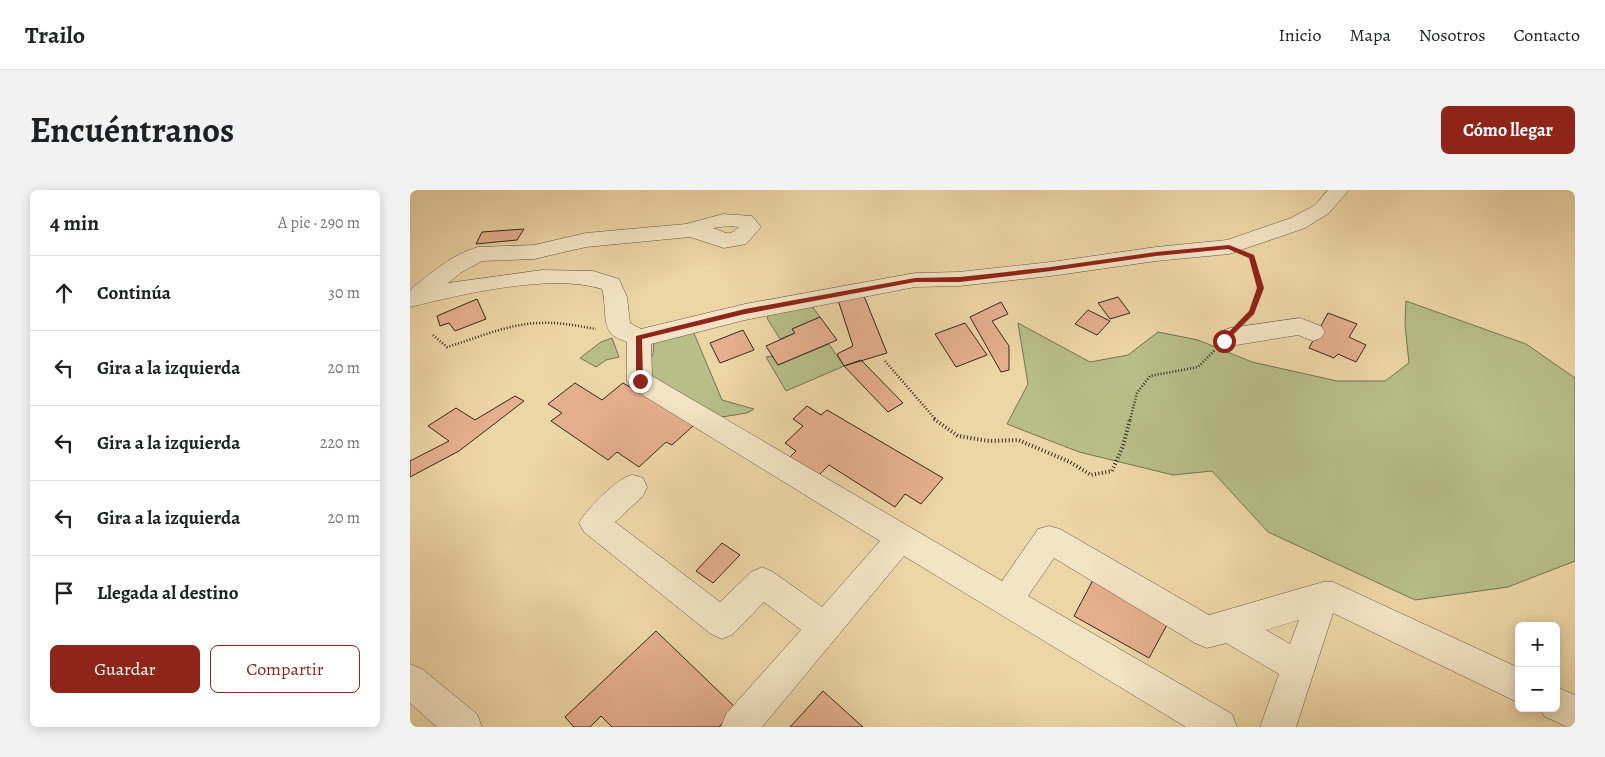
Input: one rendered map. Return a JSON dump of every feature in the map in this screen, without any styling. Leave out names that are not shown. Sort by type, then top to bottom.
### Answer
[{"type":"street","points":[[629,333],[915,280],[960,279],[1051,269],[1156,254],[1229,247],[1298,223],[1322,209],[1339,190]]},
{"type":"street","points":[[412,299],[454,267],[478,254],[534,252],[586,240],[690,230]]},
{"type":"street","points":[[412,299],[463,287],[560,276],[601,278],[611,284],[616,297],[629,333],[640,381],[1220,727]]},
{"type":"street","points":[[1230,337],[1300,326],[1313,332]]},
{"type":"street","points":[[633,487],[594,523],[722,623],[762,582],[824,628]]},
{"type":"street","points":[[739,727],[901,538]]},
{"type":"street","points":[[1007,601],[1048,539],[1207,632],[1323,597],[1334,596],[1515,684]]},
{"type":"street","points":[[1278,727],[1323,597]]},
{"type":"street","points":[[1228,626],[1300,667]]},
{"type":"street","points":[[410,681],[464,727]]},
{"type":"street","points":[[1560,706],[1575,713]]},
{"type":"path","points":[[885,360],[932,417],[958,436],[989,441],[1018,440],[1070,462],[1091,475],[1112,471],[1124,446],[1137,393],[1150,376],[1198,367],[1230,337],[1252,312],[1261,288],[1252,257],[1229,247]]},
{"type":"path","points":[[433,335],[446,347],[510,327],[534,323],[629,333]]},
{"type":"green space","points":[[1406,301],[1526,344],[1575,378],[1575,561],[1508,587],[1415,600],[1268,532],[1212,471],[1173,475],[1079,452],[1007,424],[1028,384],[1018,323],[1090,362],[1128,355],[1158,332],[1198,340],[1252,362],[1337,381],[1385,381],[1409,363],[1405,325]]},
{"type":"green space","points":[[812,306],[820,317],[792,329],[795,333],[780,339],[767,318],[769,314]]},
{"type":"green space","points":[[693,331],[722,400],[754,409],[747,413],[722,417],[651,376],[647,367],[653,354],[654,338]]},
{"type":"green space","points":[[612,338],[619,357],[606,360],[596,367],[580,358],[601,342]]},
{"type":"green space","points":[[829,344],[844,366],[786,391],[766,357],[772,356],[778,365]]},
{"type":"building","points":[[524,229],[517,240],[476,244],[482,232]]},
{"type":"building","points":[[864,296],[887,353],[844,366],[837,354],[853,346],[838,300]]},
{"type":"building","points":[[1118,297],[1130,313],[1110,319],[1098,303]]},
{"type":"building","points":[[477,299],[486,319],[455,331],[449,323],[440,326],[437,316]]},
{"type":"building","points":[[1001,302],[1008,314],[992,321],[1009,346],[1009,370],[1001,372],[970,317]]},
{"type":"building","points":[[1088,310],[1110,321],[1097,335],[1075,324]]},
{"type":"building","points":[[1328,313],[1357,324],[1349,337],[1366,345],[1356,362],[1338,354],[1334,358],[1309,348]]},
{"type":"building","points":[[820,317],[837,340],[778,365],[766,346],[795,333],[792,329]]},
{"type":"building","points":[[965,323],[987,355],[956,367],[935,334]]},
{"type":"building","points":[[743,330],[754,350],[720,363],[710,343]]},
{"type":"building","points":[[861,360],[903,403],[888,412],[844,366]]},
{"type":"building","points":[[575,383],[602,400],[623,383],[694,425],[672,445],[666,442],[639,467],[617,452],[608,460],[551,421],[562,413],[548,404]]},
{"type":"building","points":[[515,396],[524,401],[459,451],[410,477],[410,461],[449,441],[428,426],[456,408],[475,420]]},
{"type":"building","points":[[807,406],[821,415],[827,410],[943,478],[921,504],[905,494],[895,507],[829,465],[816,478],[787,460],[796,451],[785,443],[803,426],[793,419]]},
{"type":"building","points":[[722,543],[740,555],[713,583],[696,571]]},
{"type":"building","points":[[1093,580],[1169,621],[1149,658],[1074,616]]},
{"type":"building","points":[[656,631],[736,708],[719,727],[612,727],[601,716],[590,727],[574,727],[565,717]]},
{"type":"building","points":[[823,691],[863,727],[790,727]]},
{"type":"route","points":[[640,381],[639,338],[745,312],[915,280],[960,279],[1051,269],[1156,254],[1229,247],[1252,257],[1261,288],[1252,312],[1230,337],[1224,341]]}]
